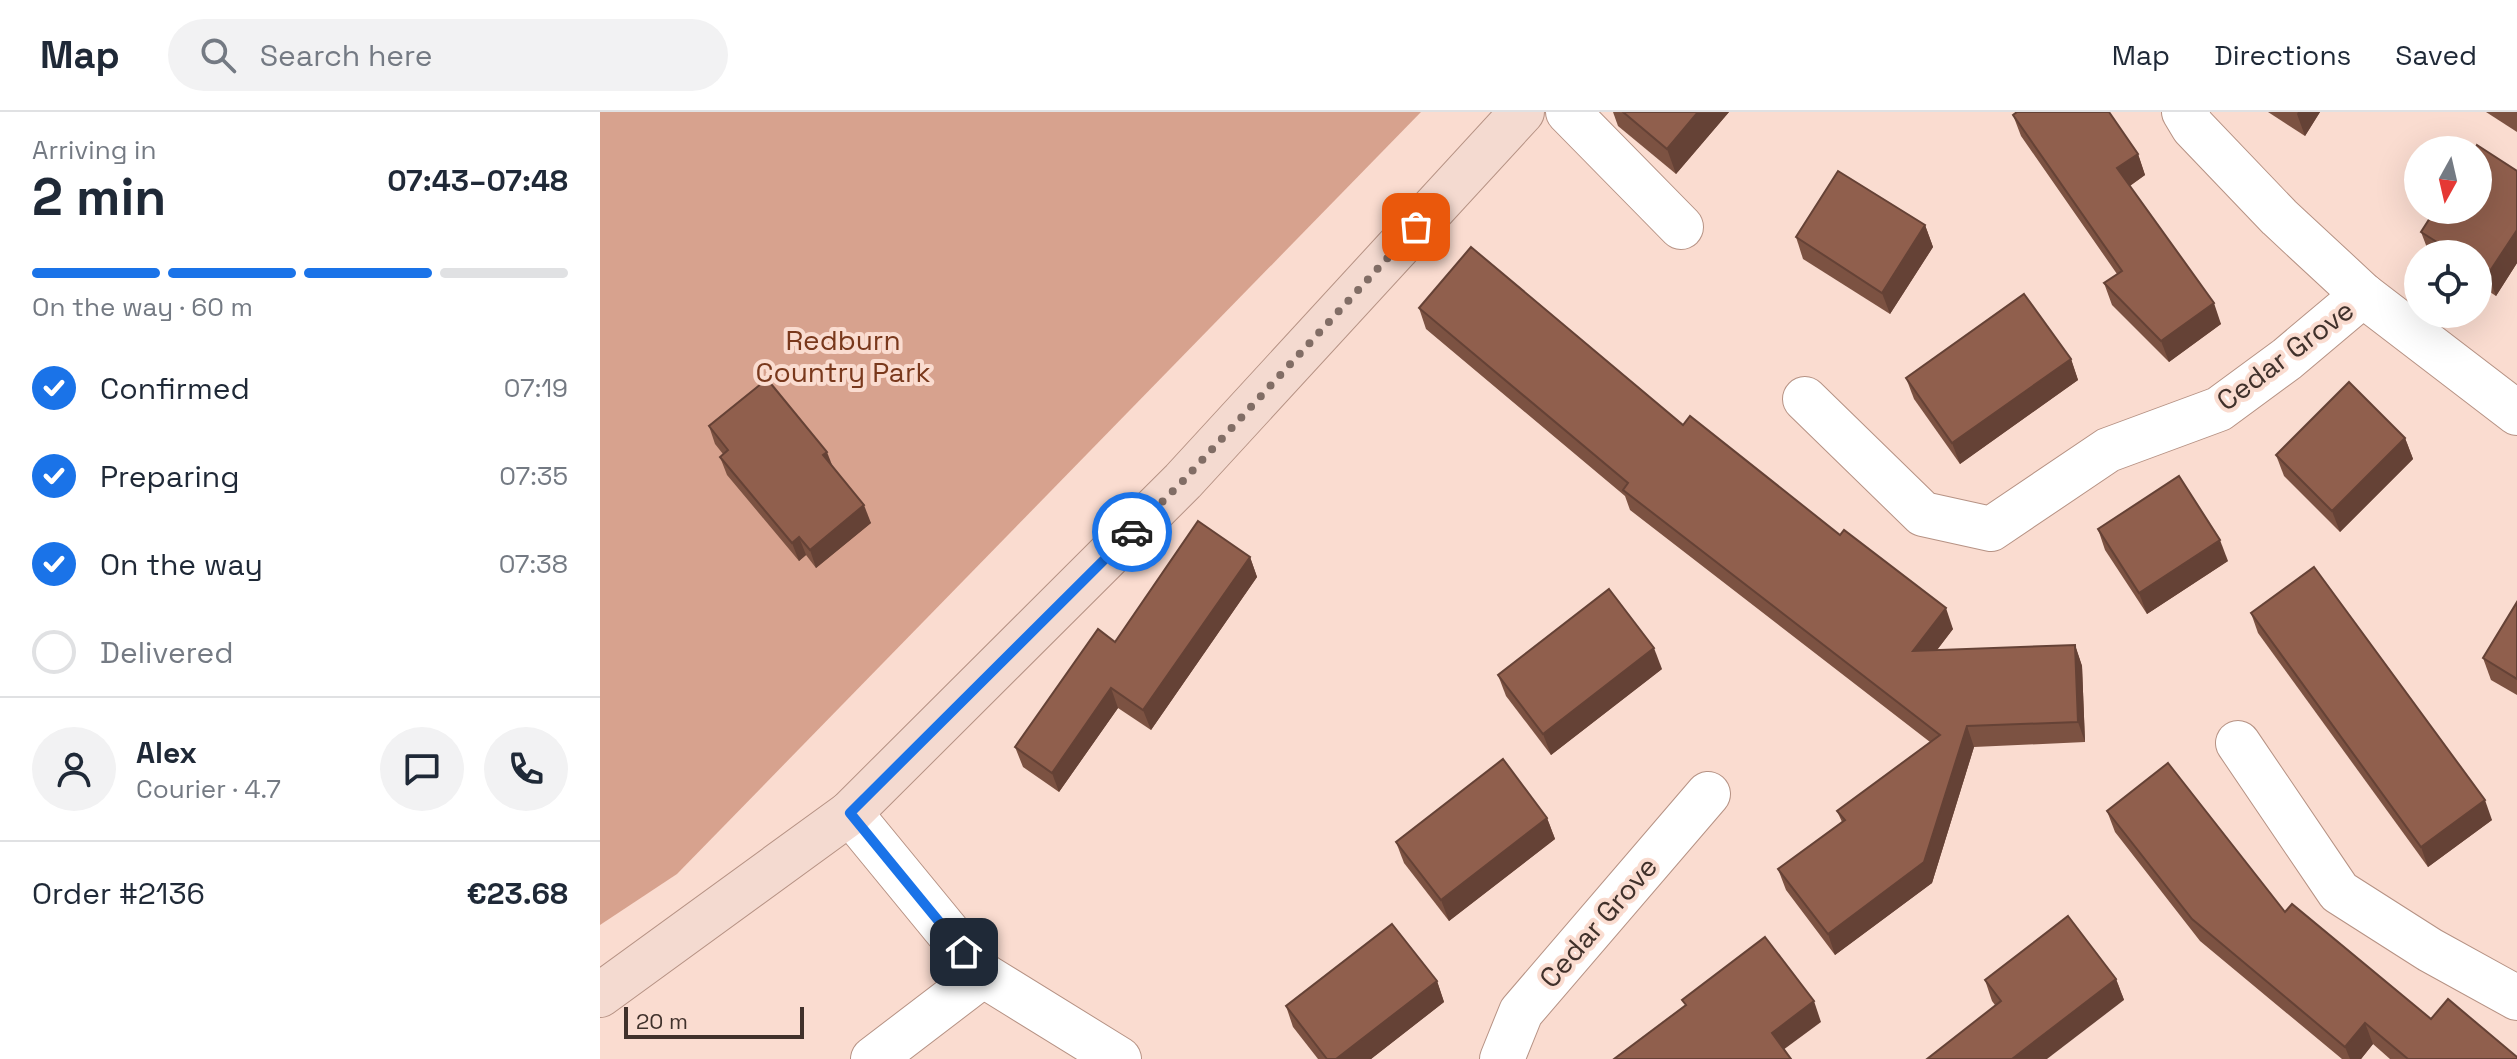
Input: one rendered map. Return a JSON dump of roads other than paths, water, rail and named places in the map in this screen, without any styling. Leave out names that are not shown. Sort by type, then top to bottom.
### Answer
[{"type":"street","points":[[600,995],[850,813],[1183,481],[1522,112]]},
{"type":"street","points":[[1568,112],[1681,227]]},
{"type":"street","name":"Cedar Grove","points":[[2184,112],[2193,127],[2279,217],[2363,295],[2517,413]]},
{"type":"street","name":"Cedar Grove","points":[[1805,399],[1923,514],[1991,529],[2108,450],[2219,409],[2287,359],[2363,295]]},
{"type":"street","points":[[2238,743],[2339,892],[2430,950],[2517,998]]},
{"type":"street","name":"Cedar Grove","points":[[1502,1059],[1521,1012],[1708,794]]},
{"type":"street","points":[[850,813],[983,975],[1119,1059]]},
{"type":"street","points":[[873,1059],[983,975]]},
{"type":"park label","name":"Redburn Country Park","points":[[843,356]]}]
